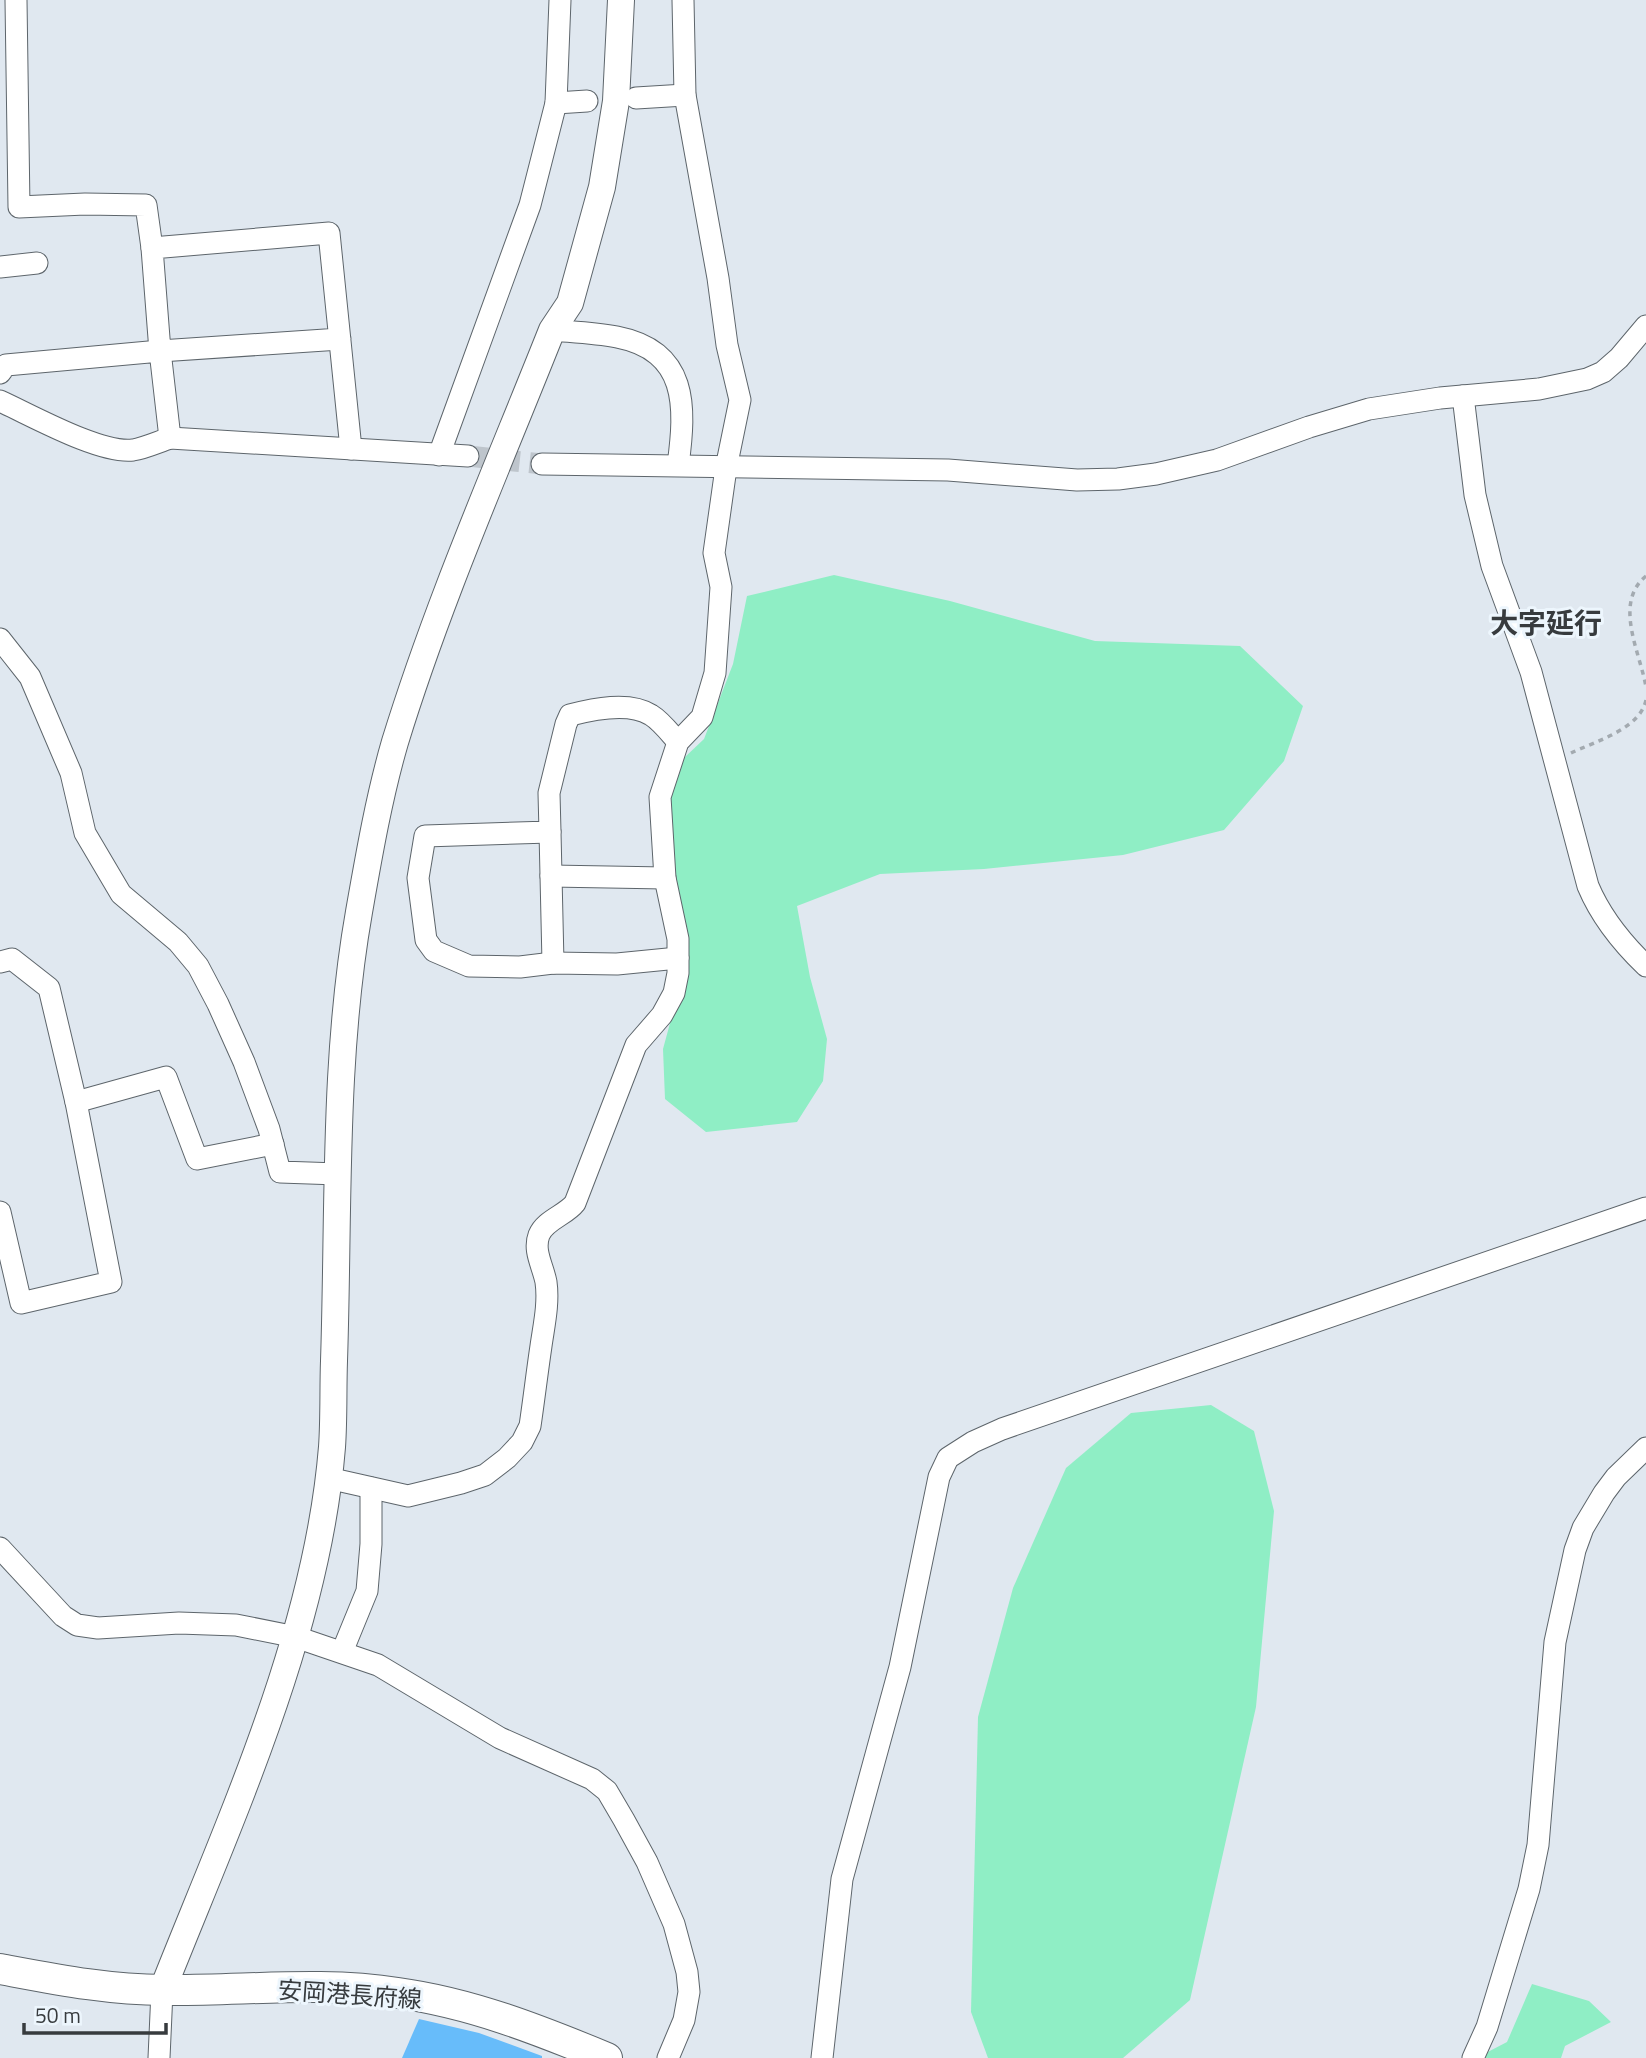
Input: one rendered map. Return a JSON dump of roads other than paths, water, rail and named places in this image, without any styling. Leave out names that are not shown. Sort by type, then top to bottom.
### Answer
[{"type":"main road","name":"安岡港長府線","points":[[0,1969],[95,1986],[162,1990],[322,1988],[396,1992],[482,2011],[607,2058]]},
{"type":"street","points":[[16,0],[10,206],[146,205],[170,438]]},
{"type":"street","points":[[439,455],[530,205],[556,103],[560,0]]},
{"type":"street","points":[[552,330],[556,288],[582,200],[603,83],[609,0]]},
{"type":"street","points":[[159,2058],[162,1990],[244,1783],[296,1637],[320,1533],[332,1447],[338,1174],[350,972],[369,856],[394,746],[440,612],[552,330],[570,303],[602,187],[616,102],[621,0]]},
{"type":"street","points":[[328,1478],[408,1496],[485,1475],[522,1442],[530,1426],[546,1311],[546,1281],[537,1245],[539,1234],[575,1203],[636,1045],[662,1015],[674,993],[678,939],[665,878],[660,797],[678,741],[702,718],[715,673],[721,587],[714,553],[726,468],[740,400],[727,345],[718,278],[685,94],[683,0]]},
{"type":"street","points":[[636,98],[685,94]]},
{"type":"street","points":[[556,103],[587,101]]},
{"type":"street","points":[[152,248],[329,233],[351,449]]},
{"type":"street","points":[[0,267],[37,264]]},
{"type":"street","points":[[542,464],[948,470],[1077,480],[1118,479],[1156,474],[1217,460],[1369,409],[1539,389],[1587,379],[1603,372],[1619,358],[1646,326]]},
{"type":"street","points":[[552,330],[618,337],[648,347],[667,363],[679,382],[683,405],[678,465]]},
{"type":"street","points":[[0,373],[6,365],[340,339]]},
{"type":"street","points":[[1463,396],[1475,495],[1492,566],[1531,672],[1588,886],[1614,932],[1646,965]]},
{"type":"street","points":[[0,401],[75,436],[106,447],[132,450],[170,438],[468,456]]},
{"type":"street","points":[[0,639],[30,677],[71,773],[85,832],[121,894],[178,942],[198,967],[244,1062],[273,1143],[280,1172],[338,1174]]},
{"type":"street","points":[[553,963],[548,793],[570,715],[601,707],[629,708],[650,714],[678,741]]},
{"type":"street","points":[[550,832],[425,836],[418,878],[426,940],[435,951],[469,966],[617,964],[678,958]]},
{"type":"street","points":[[551,876],[665,878]]},
{"type":"street","points":[[0,962],[12,959],[49,988],[76,1102],[111,1282],[21,1303],[0,1212]]},
{"type":"street","points":[[76,1102],[166,1077],[197,1159],[273,1143]]},
{"type":"street","points":[[822,2058],[842,1879],[900,1667],[939,1477],[948,1458],[973,1442],[1002,1429],[1646,1208]]},
{"type":"street","points":[[1473,2058],[1487,2027],[1529,1888],[1538,1844],[1555,1642],[1575,1550],[1583,1528],[1604,1493],[1616,1477],[1646,1448]]},
{"type":"street","points":[[342,1652],[367,1591],[371,1544],[371,1488]]},
{"type":"street","points":[[1,1550],[63,1616],[78,1625],[98,1628],[179,1623],[236,1626],[296,1637],[378,1665],[500,1738],[592,1779],[607,1791],[647,1862],[674,1924],[687,1972],[689,1992],[684,2020],[668,2058]]},
{"type":"tunnel","points":[[468,456],[542,464]]},
{"type":"district","name":"大字延行","points":[[1546,622]]}]
